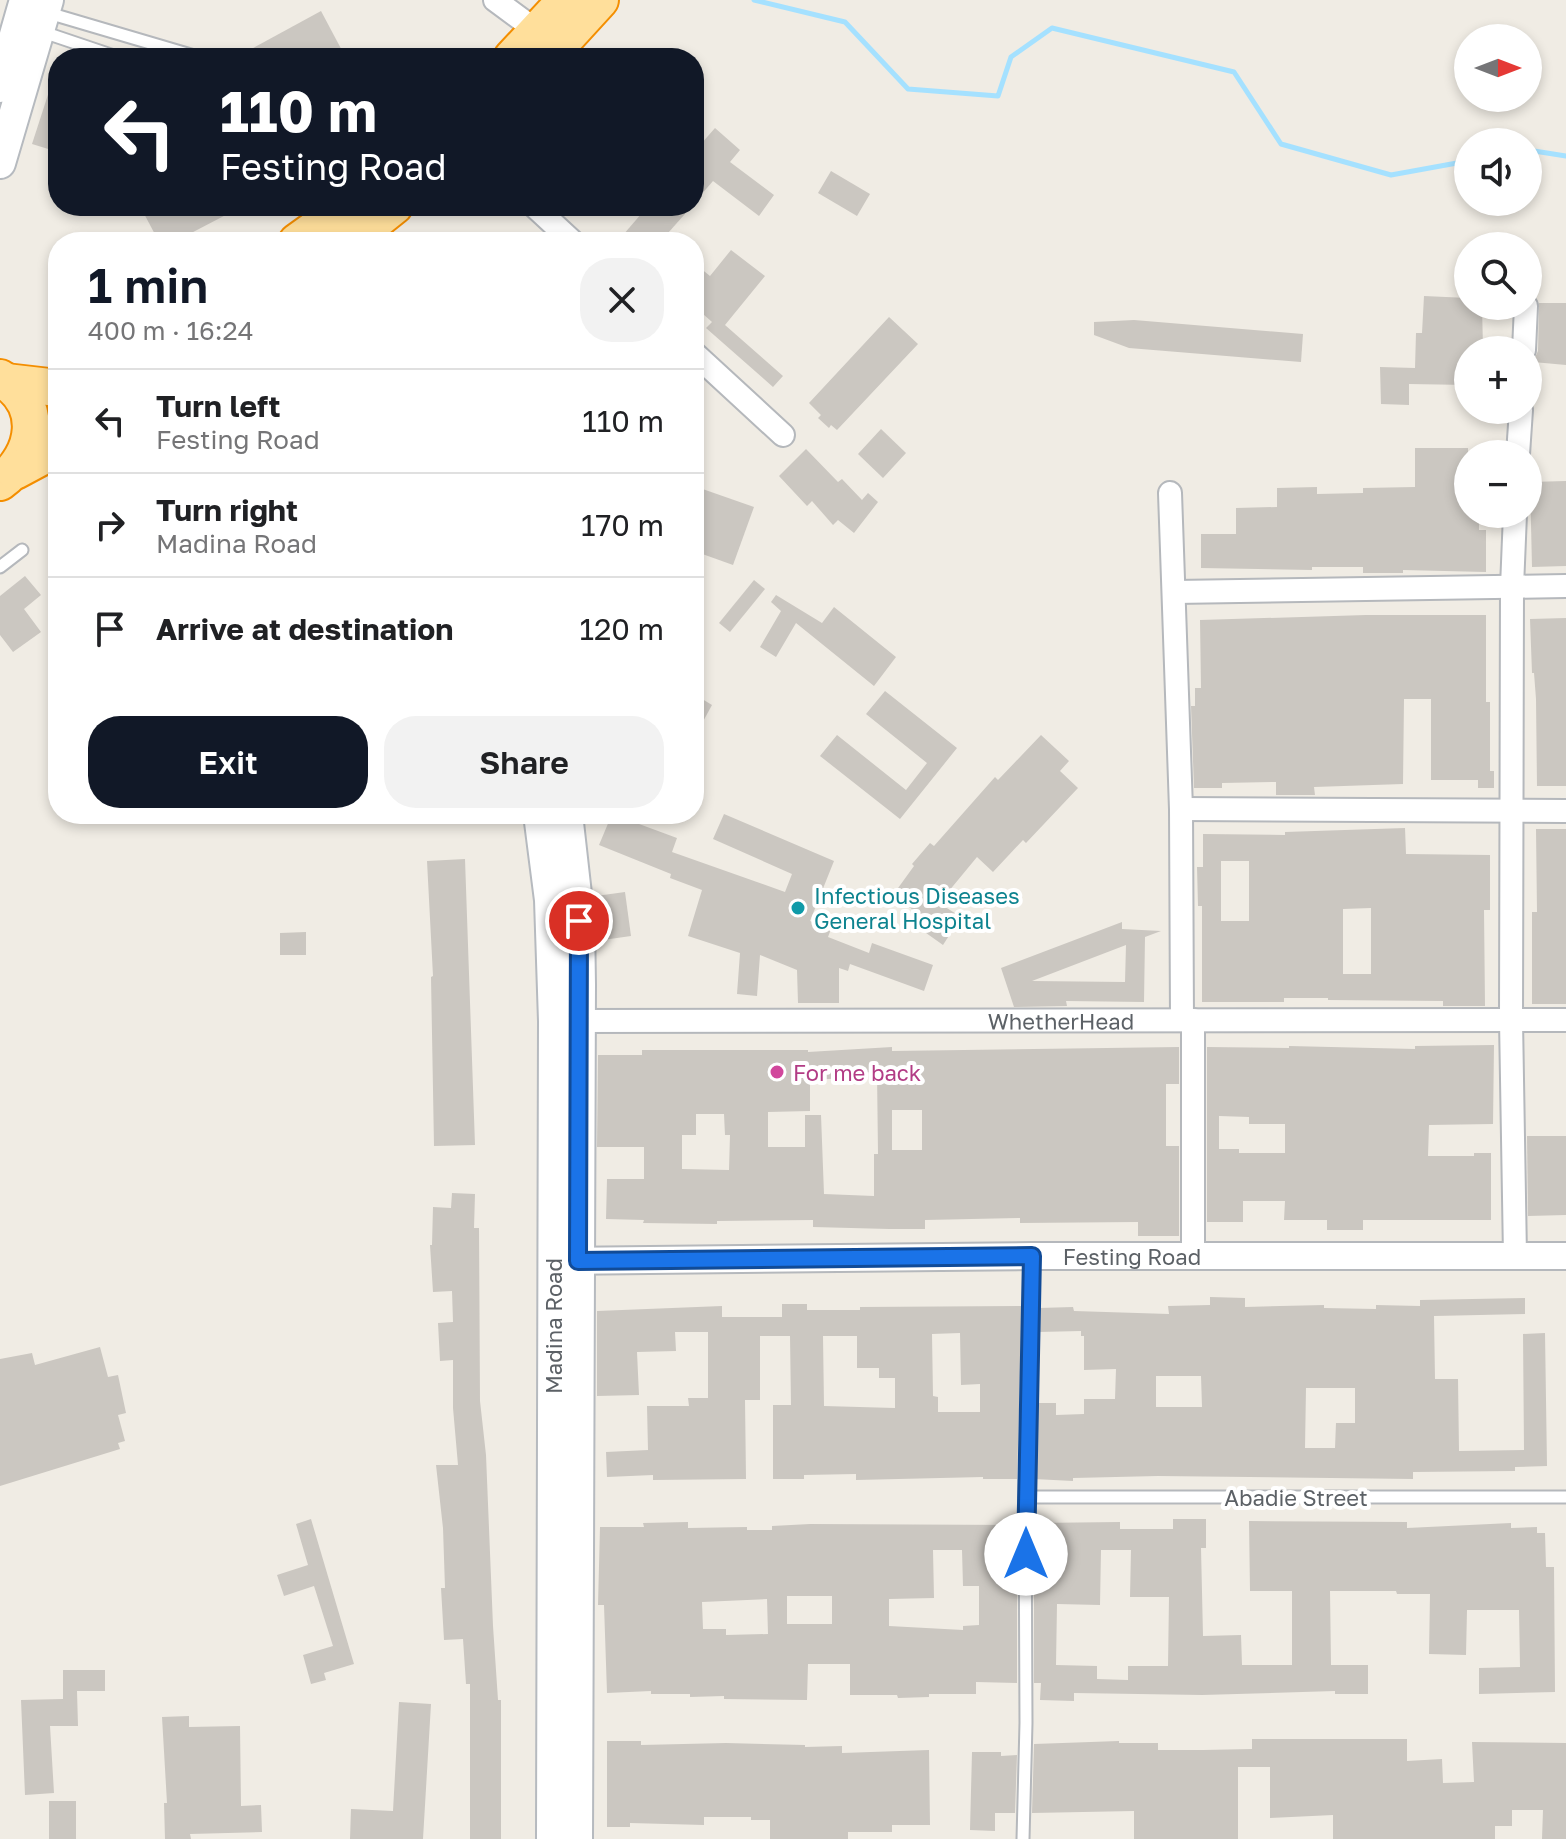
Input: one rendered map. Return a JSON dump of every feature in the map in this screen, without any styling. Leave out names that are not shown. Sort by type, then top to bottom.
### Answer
[{"type":"highway","points":[[542,44],[566,0]]},
{"type":"highway","points":[[542,44],[600,0]]},
{"type":"highway","points":[[326,232],[368,216]]},
{"type":"highway","points":[[3,380],[48,387]]},
{"type":"highway","points":[[3,380],[21,396],[29,414],[31,434],[26,454],[7,476]]},
{"type":"highway","points":[[7,476],[48,453]]},
{"type":"main road","points":[[0,87],[29,16]]},
{"type":"main road","points":[[0,163],[29,16]]},
{"type":"main road","name":"Madina Road","points":[[540,824],[567,1021]]},
{"type":"main road","name":"Madina Road","points":[[568,824],[579,921],[567,1021],[565,1261],[566,1502],[577,1839]]},
{"type":"main road","name":"Madina Road","points":[[552,1839],[566,1502]]},
{"type":"street","points":[[495,0],[542,44]]},
{"type":"street","points":[[545,216],[562,232]]},
{"type":"street","points":[[704,362],[783,435]]},
{"type":"street","points":[[1170,493],[1193,1258]]},
{"type":"street","points":[[1514,528],[1511,1020],[1515,1256]]},
{"type":"street","points":[[1175,592],[1566,586]]},
{"type":"street","points":[[1181,809],[1566,811]]},
{"type":"street","name":"WhetherHead","points":[[567,1021],[1566,1020]]},
{"type":"street","name":"Festing Road","points":[[565,1261],[1032,1256],[1566,1256]]},
{"type":"lane","points":[[29,16],[98,48]]},
{"type":"lane","points":[[29,16],[160,48]]},
{"type":"lane","points":[[0,567],[22,550]]},
{"type":"lane","points":[[1023,1839],[1025,1497],[1032,1256]]},
{"type":"lane","name":"Abadie Street","points":[[1025,1497],[1566,1497]]},
{"type":"building","points":[[321,11],[341,48],[253,48]]},
{"type":"building","points":[[48,95],[48,149],[32,144]]},
{"type":"building","points":[[715,128],[740,150],[730,162],[774,195],[759,216],[713,181],[704,191],[704,141]]},
{"type":"building","points":[[831,171],[870,194],[857,216],[818,193]]},
{"type":"building","points":[[145,216],[224,216],[193,232],[154,232]]},
{"type":"building","points":[[639,216],[683,216],[669,232],[626,232]]},
{"type":"building","points":[[731,250],[765,276],[725,325],[783,376],[773,387],[706,328],[712,322],[704,315],[704,271],[710,276]]},
{"type":"building","points":[[1424,296],[1454,297],[1454,320],[1482,320],[1483,336],[1454,336],[1454,385],[1409,384],[1409,405],[1381,404],[1380,367],[1415,368],[1416,333],[1422,333]]},
{"type":"building","points":[[1542,303],[1566,303],[1566,365],[1542,363],[1542,336],[1538,336]]},
{"type":"building","points":[[889,317],[918,344],[837,430],[831,425],[829,428],[809,403]]},
{"type":"building","points":[[1134,320],[1303,334],[1301,362],[1129,348],[1094,335],[1094,322]]},
{"type":"building","points":[[881,429],[906,453],[883,478],[858,454]]},
{"type":"building","points":[[1415,448],[1454,448],[1454,528],[1486,530],[1486,572],[1403,570],[1403,573],[1363,573],[1363,567],[1312,567],[1312,570],[1201,568],[1201,534],[1236,534],[1236,508],[1277,507],[1277,488],[1317,487],[1317,494],[1363,493],[1363,488],[1415,487]]},
{"type":"building","points":[[806,449],[838,482],[842,479],[862,500],[868,493],[878,502],[854,533],[838,520],[833,525],[812,501],[807,506],[779,476]]},
{"type":"building","points":[[1566,481],[1566,566],[1532,567],[1531,528],[1542,528],[1542,482]]},
{"type":"building","points":[[704,490],[754,507],[733,565],[704,555]]},
{"type":"building","points":[[25,576],[41,595],[24,609],[41,632],[13,652],[0,635],[0,596]]},
{"type":"building","points":[[754,580],[765,589],[730,632],[719,623]]},
{"type":"building","points":[[776,595],[822,623],[834,607],[896,657],[874,686],[796,623],[776,657],[760,647],[781,611],[771,602]]},
{"type":"building","points":[[1486,615],[1486,702],[1490,702],[1490,771],[1494,771],[1494,788],[1478,788],[1478,780],[1431,780],[1431,699],[1404,699],[1403,784],[1314,787],[1315,795],[1276,795],[1276,782],[1222,783],[1222,788],[1194,788],[1191,706],[1195,706],[1195,688],[1201,688],[1200,620]]},
{"type":"building","points":[[1566,618],[1566,786],[1537,786],[1536,699],[1530,619]]},
{"type":"building","points":[[885,691],[957,748],[900,819],[820,756],[837,735],[906,790],[927,763],[866,714]]},
{"type":"building","points":[[704,700],[712,705],[704,720]]},
{"type":"building","points":[[1041,735],[1069,761],[1060,771],[1078,788],[1026,843],[1023,840],[993,872],[977,857],[939,903],[961,917],[943,945],[919,928],[925,919],[893,895],[914,866],[912,864],[930,843],[934,846],[995,777],[998,780]]},
{"type":"building","points":[[724,814],[834,861],[810,921],[831,929],[828,937],[869,953],[872,943],[933,965],[924,991],[850,964],[848,971],[839,968],[839,1003],[798,1003],[797,970],[760,955],[757,996],[737,994],[740,953],[688,936],[702,890],[599,845],[608,824],[639,824],[677,838],[672,852],[785,892],[792,874],[713,839]]},
{"type":"building","points":[[1405,828],[1406,854],[1490,855],[1490,910],[1484,910],[1485,1006],[1443,1006],[1443,1001],[1328,998],[1284,998],[1284,1002],[1202,1002],[1202,906],[1198,906],[1197,867],[1203,867],[1203,834],[1285,835],[1285,832]],"holes":[[[1221,861],[1249,861],[1249,921],[1221,921]],[[1371,908],[1371,974],[1343,974],[1343,909]]]},
{"type":"building","points":[[1536,829],[1566,829],[1566,1004],[1532,1004],[1532,912],[1537,912]]},
{"type":"building","points":[[465,859],[475,1145],[434,1146],[433,976],[427,861]]},
{"type":"building","points":[[625,892],[631,936],[603,940],[596,896]]},
{"type":"building","points":[[1122,922],[1122,929],[1161,931],[1145,937],[1144,1002],[1066,1001],[1067,1006],[1014,1007],[1001,968]],"holes":[[[1126,945],[1125,982],[1032,981]]]},
{"type":"building","points":[[306,932],[306,955],[280,955],[280,933]]},
{"type":"building","points":[[1494,1045],[1493,1124],[1429,1125],[1428,1156],[1491,1153],[1491,1220],[1363,1220],[1363,1230],[1327,1230],[1327,1220],[1284,1220],[1285,1201],[1243,1201],[1243,1222],[1207,1222],[1207,1047],[1415,1049],[1415,1046]],"holes":[[[1219,1116],[1249,1117],[1249,1124],[1285,1124],[1285,1153],[1239,1153],[1239,1149],[1219,1149]]]},
{"type":"building","points":[[892,1047],[892,1051],[1179,1047],[1179,1084],[1166,1084],[1166,1146],[1179,1146],[1179,1236],[1138,1236],[1138,1222],[1020,1223],[1020,1218],[925,1220],[925,1229],[813,1227],[813,1220],[717,1221],[717,1224],[606,1219],[607,1179],[644,1179],[644,1147],[597,1147],[598,1055],[642,1055],[642,1050],[808,1052]],"holes":[[[877,1072],[878,1154],[874,1154],[874,1196],[824,1194],[821,1115],[805,1115],[805,1147],[768,1147],[768,1112],[810,1111],[810,1080],[847,1078],[847,1073]],[[892,1110],[922,1110],[922,1150],[892,1150]],[[696,1114],[724,1114],[725,1135],[730,1135],[729,1170],[682,1169],[682,1135],[696,1135]]]},
{"type":"building","points":[[1527,1136],[1566,1136],[1566,1215],[1528,1216]]},
{"type":"building","points":[[452,1193],[475,1194],[474,1228],[479,1228],[480,1401],[486,1455],[498,1700],[501,1700],[501,1839],[470,1839],[470,1684],[466,1684],[463,1639],[444,1640],[441,1588],[445,1588],[443,1528],[436,1465],[458,1465],[453,1360],[440,1361],[438,1323],[453,1322],[452,1291],[433,1292],[430,1245],[433,1207],[451,1208]]},
{"type":"building","points":[[1210,1297],[1245,1298],[1245,1307],[1324,1305],[1324,1308],[1376,1309],[1376,1305],[1420,1306],[1420,1300],[1525,1298],[1525,1314],[1434,1316],[1435,1379],[1458,1379],[1459,1451],[1524,1450],[1523,1334],[1545,1333],[1547,1466],[1515,1467],[1515,1471],[1413,1472],[1413,1479],[1158,1476],[1073,1478],[1073,1481],[1034,1479],[1036,1403],[1056,1403],[1056,1415],[1084,1414],[1084,1399],[1115,1399],[1116,1369],[1084,1370],[1084,1336],[1081,1336],[1081,1331],[1038,1332],[1039,1308],[1073,1307],[1074,1311],[1169,1314],[1168,1306],[1210,1305]],"holes":[[[1156,1376],[1201,1376],[1202,1407],[1156,1407]],[[1306,1388],[1355,1388],[1355,1423],[1336,1423],[1335,1448],[1305,1448]]]},
{"type":"building","points":[[782,1304],[807,1304],[807,1310],[1022,1306],[1017,1479],[856,1480],[856,1474],[773,1479],[773,1405],[791,1405],[790,1336],[760,1336],[760,1400],[745,1400],[746,1479],[653,1480],[653,1475],[607,1477],[606,1452],[648,1450],[647,1406],[689,1406],[688,1398],[708,1398],[708,1332],[675,1332],[676,1351],[637,1352],[639,1395],[597,1396],[597,1311],[722,1306],[722,1317],[782,1317]],"holes":[[[960,1333],[961,1385],[980,1384],[980,1412],[938,1412],[938,1397],[933,1396],[932,1334]],[[823,1336],[857,1336],[857,1368],[879,1368],[879,1378],[895,1378],[895,1408],[824,1406]]]},
{"type":"building","points":[[100,1347],[108,1377],[118,1375],[126,1413],[118,1415],[125,1441],[118,1443],[120,1449],[0,1486],[0,1359],[32,1353],[35,1365]]},
{"type":"building","points":[[311,1519],[354,1664],[324,1673],[326,1680],[311,1684],[303,1655],[333,1646],[314,1586],[284,1596],[277,1575],[308,1565],[296,1524]]},
{"type":"building","points":[[1173,1519],[1206,1519],[1206,1548],[1201,1548],[1203,1636],[1241,1635],[1242,1665],[1292,1665],[1292,1591],[1250,1591],[1249,1521],[1407,1522],[1407,1528],[1511,1523],[1511,1528],[1537,1527],[1537,1533],[1545,1533],[1546,1567],[1554,1567],[1555,1692],[1479,1694],[1479,1668],[1520,1667],[1519,1610],[1467,1610],[1466,1655],[1429,1654],[1430,1594],[1330,1591],[1331,1665],[1368,1665],[1368,1694],[1335,1694],[1335,1691],[1202,1695],[1074,1693],[1074,1701],[1040,1700],[1041,1683],[1034,1683],[1034,1523],[1120,1522],[1120,1529],[1173,1529]],"holes":[[[1101,1550],[1131,1550],[1130,1597],[1169,1597],[1168,1666],[1128,1666],[1128,1680],[1097,1679],[1097,1666],[1056,1665],[1057,1604],[1100,1605]]]},
{"type":"building","points":[[688,1522],[688,1528],[747,1527],[747,1530],[810,1524],[1017,1525],[1017,1683],[976,1682],[976,1694],[929,1694],[929,1697],[898,1698],[897,1695],[850,1695],[850,1664],[808,1664],[807,1700],[724,1699],[724,1696],[651,1694],[651,1691],[607,1693],[604,1605],[598,1605],[600,1527],[644,1527],[643,1523]],"holes":[[[933,1550],[962,1550],[963,1586],[979,1586],[979,1625],[963,1626],[963,1630],[889,1626],[889,1599],[934,1598]],[[787,1596],[832,1596],[832,1624],[787,1624]],[[767,1599],[768,1634],[726,1635],[726,1629],[703,1629],[702,1602]]]},
{"type":"building","points":[[63,1670],[105,1670],[105,1691],[77,1691],[78,1726],[50,1726],[54,1793],[25,1795],[21,1700],[63,1699]]},
{"type":"building","points":[[399,1702],[431,1704],[423,1839],[350,1839],[351,1809],[393,1811]]},
{"type":"building","points":[[189,1716],[189,1727],[240,1726],[241,1806],[261,1805],[262,1832],[190,1834],[191,1839],[165,1839],[164,1803],[167,1803],[162,1717]]},
{"type":"building","points":[[1252,1739],[1407,1739],[1407,1761],[1442,1759],[1443,1783],[1474,1782],[1472,1742],[1566,1743],[1566,1839],[1542,1839],[1543,1810],[1512,1810],[1512,1826],[1495,1826],[1495,1839],[1333,1839],[1333,1815],[1270,1818],[1270,1767],[1238,1767],[1238,1839],[1134,1839],[1134,1811],[1032,1813],[1034,1744],[1119,1741],[1158,1743],[1158,1750],[1252,1749]]},
{"type":"building","points":[[607,1741],[641,1741],[641,1745],[726,1743],[842,1746],[842,1753],[929,1750],[930,1825],[892,1825],[892,1832],[848,1832],[848,1839],[770,1839],[770,1820],[751,1820],[751,1817],[704,1817],[704,1825],[630,1823],[630,1827],[607,1827]]},
{"type":"building","points":[[972,1752],[1017,1755],[1015,1813],[995,1813],[995,1831],[970,1830]]},
{"type":"building","points":[[49,1801],[76,1801],[76,1839],[49,1839]]},
{"type":"waterway","points":[[754,0],[845,22],[908,89],[998,96],[1011,57],[1052,28],[1234,72],[1281,144],[1391,175],[1454,164]]},
{"type":"waterway","points":[[1542,152],[1566,156]]},
{"type":"place","name":"Infectious Diseases General Hospital","points":[[798,908]]},
{"type":"place","name":"For me back","points":[[777,1072]]},
{"type":"route","points":[[579,921],[578,1261],[1032,1256],[1026,1554]]}]
